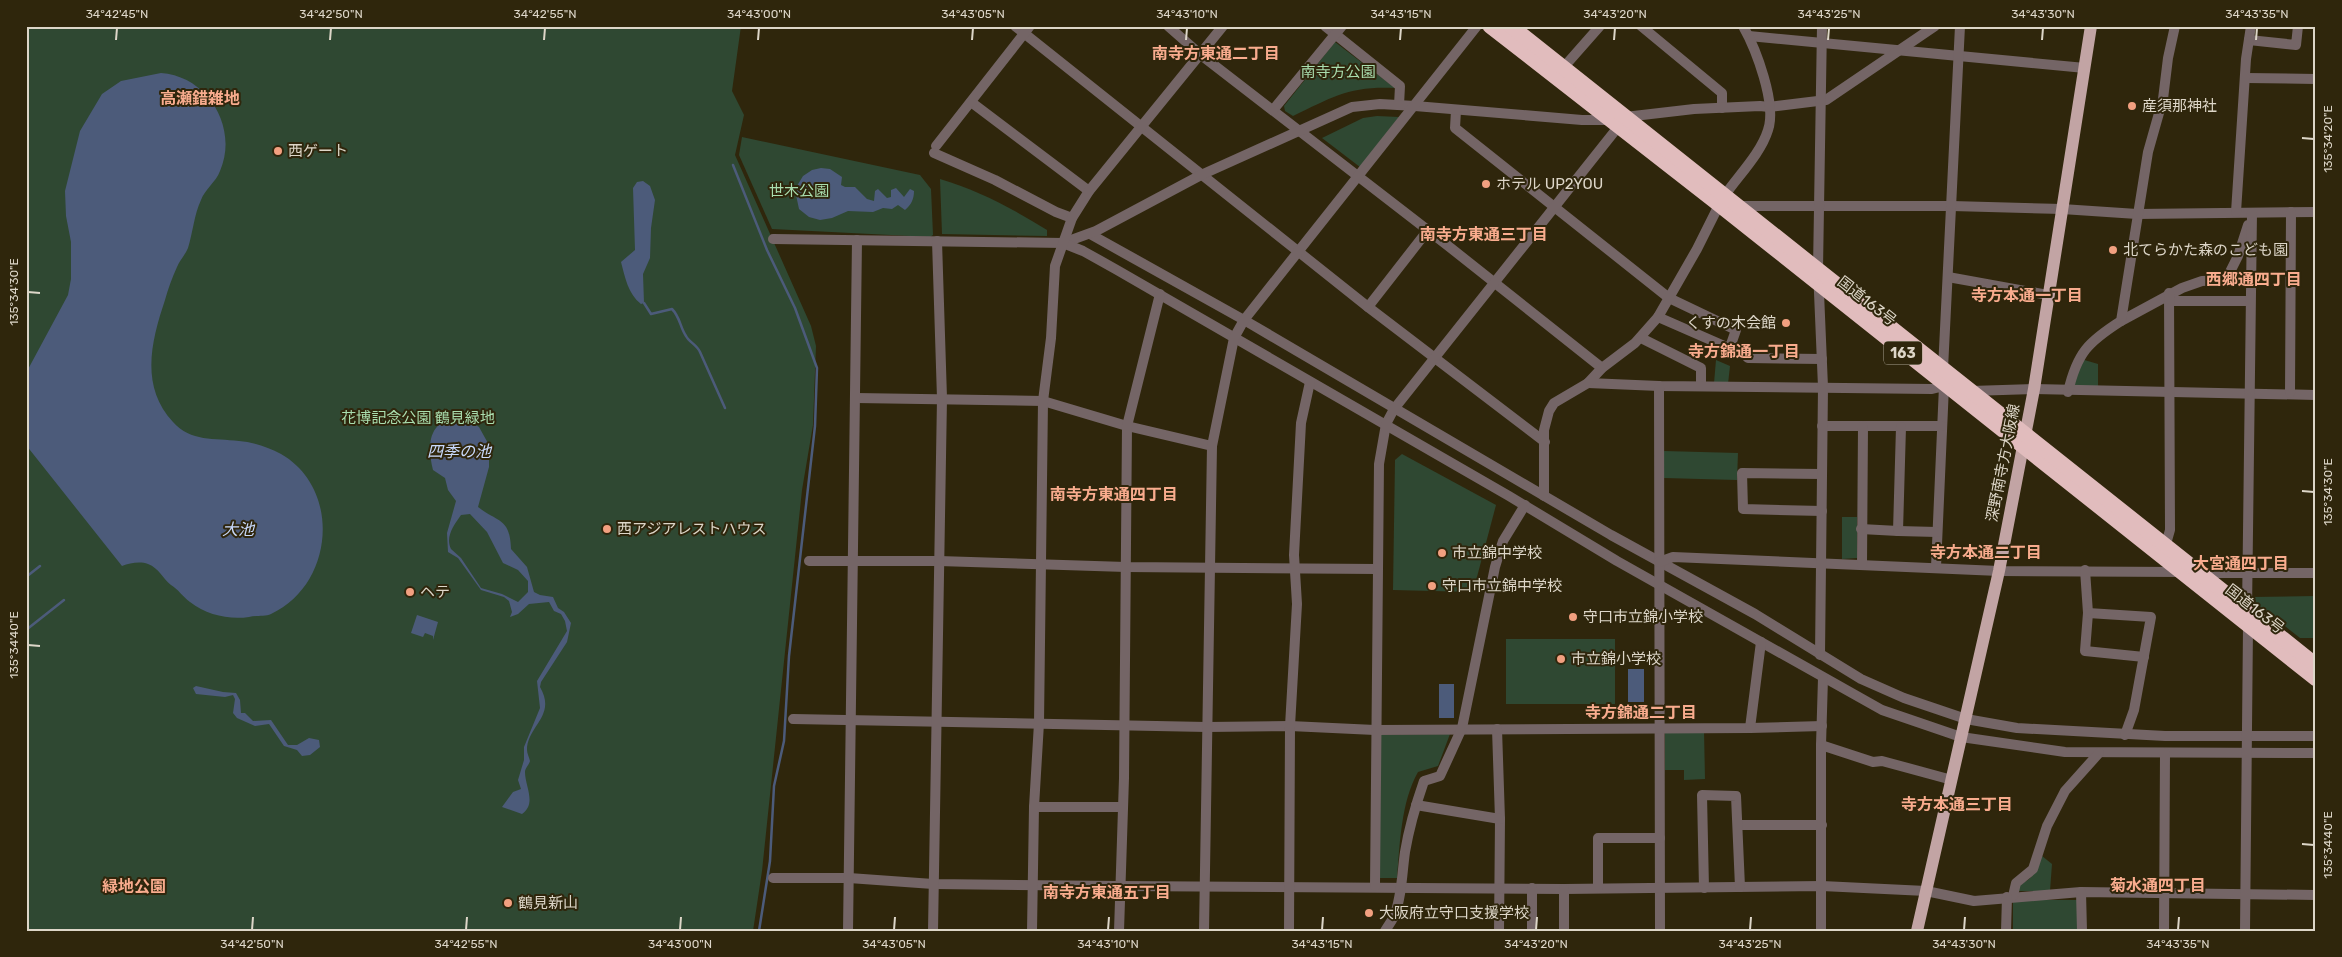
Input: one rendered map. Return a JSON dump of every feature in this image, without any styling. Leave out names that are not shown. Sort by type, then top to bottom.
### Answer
[{"type":"highway","name":"国道163号","points":[[1490,26],[1722,200],[1820,287],[1944,386],[2024,440],[2166,544],[2316,665]]},
{"type":"highway","name":"国道163号","points":[[1510,26],[1563,68],[1618,121]]},
{"type":"highway","name":"国道163号","points":[[1722,200],[1739,206],[1971,391],[2024,440],[2181,572],[2316,679]]},
{"type":"main road","name":"深野南寺方大阪線","points":[[1917,931],[1999,570],[2034,389],[2091,26]]},
{"type":"street","points":[[1014,26],[1027,30],[1141,129],[1368,308],[1544,442]]},
{"type":"street","points":[[1168,26],[1201,55],[1359,176],[1602,368]]},
{"type":"street","points":[[1032,931],[1034,807],[1039,723],[1039,563],[1043,402],[1055,266],[1072,218],[1089,191],[1224,26]]},
{"type":"street","points":[[1325,26],[1338,30],[1400,86],[1399,105]]},
{"type":"street","points":[[1204,931],[1212,446],[1234,338],[1244,320],[1477,26]]},
{"type":"street","points":[[1563,68],[1600,26]]},
{"type":"street","points":[[1641,26],[1722,93],[1722,108]]},
{"type":"street","points":[[1544,496],[1544,442],[1549,411],[1554,403],[1588,382],[1602,368],[1641,338],[1658,317],[1722,200],[1761,145],[1769,129],[1767,91],[1749,36],[1743,26]]},
{"type":"street","points":[[1820,655],[1821,474],[1824,387],[1818,269],[1822,26]]},
{"type":"street","points":[[774,239],[1062,243],[1090,234],[1201,175],[1352,106],[1399,105],[1582,120],[1618,121],[1722,108],[1769,107],[1821,102],[1935,26]]},
{"type":"street","points":[[1943,369],[1960,26]]},
{"type":"street","points":[[2121,320],[2148,152],[2163,99],[2168,58],[2175,26]]},
{"type":"street","points":[[2236,212],[2251,26]]},
{"type":"street","points":[[2249,40],[2296,45],[2298,26]]},
{"type":"street","points":[[1027,30],[935,150],[1056,212],[1072,218]]},
{"type":"street","points":[[1273,110],[1338,30]]},
{"type":"street","points":[[1749,36],[2085,68]]},
{"type":"street","points":[[2246,78],[2316,79]]},
{"type":"street","points":[[971,102],[1089,191]]},
{"type":"street","points":[[1456,110],[1455,128],[1554,208],[1669,298],[1736,330],[1729,350]]},
{"type":"street","points":[[1375,886],[1379,464],[1386,424],[1394,408],[1554,208],[1618,121]]},
{"type":"street","points":[[1739,206],[1952,206],[2062,209],[2137,214],[2316,212]]},
{"type":"street","points":[[2290,393],[2291,212]]},
{"type":"street","points":[[2068,392],[2077,360],[2098,337],[2121,320],[2193,284],[2226,280],[2238,256],[2252,213]]},
{"type":"street","points":[[2247,611],[2249,572],[2252,213]]},
{"type":"street","points":[[1368,308],[1428,230]]},
{"type":"street","points":[[1090,234],[1244,320],[1659,562],[1755,614],[1861,679],[1895,694],[1966,719],[2016,728],[2125,734],[2316,736]]},
{"type":"street","points":[[848,931],[857,240]]},
{"type":"street","points":[[933,931],[942,398],[938,242]]},
{"type":"street","points":[[1062,243],[1083,251],[1160,294],[1525,505],[1659,585],[1882,710],[1961,737],[2065,752],[2316,753]]},
{"type":"street","points":[[1948,277],[2048,295]]},
{"type":"street","points":[[1119,931],[1124,724],[1126,426],[1160,294]]},
{"type":"street","points":[[2169,297],[2250,301]]},
{"type":"street","points":[[2166,544],[2170,530],[2171,392],[2169,297]]},
{"type":"street","points":[[1658,317],[1748,358],[1822,359]]},
{"type":"street","points":[[1641,338],[1701,368],[1701,386]]},
{"type":"street","points":[[1290,931],[1290,726],[1297,604],[1294,568],[1301,423],[1310,382]]},
{"type":"street","points":[[1588,382],[1659,386],[1932,389],[1944,386],[1936,532],[1936,567]]},
{"type":"street","points":[[1659,386],[1660,931]]},
{"type":"street","points":[[1971,391],[2034,389],[2068,392],[2250,392],[2316,395]]},
{"type":"street","points":[[856,398],[942,398],[1043,402],[1126,426],[1212,446]]},
{"type":"street","points":[[1822,426],[1942,426]]},
{"type":"street","points":[[1862,426],[1862,565]]},
{"type":"street","points":[[1898,531],[1901,427]]},
{"type":"street","points":[[1821,474],[1742,473],[1743,509],[1822,511]]},
{"type":"street","points":[[1385,931],[1393,918],[1405,849],[1416,805],[1424,781],[1440,776],[1462,728],[1495,567],[1503,542],[1525,505]]},
{"type":"street","points":[[1861,529],[1936,532]]},
{"type":"street","points":[[1659,562],[1673,557],[1999,570],[2316,573]]},
{"type":"street","points":[[808,561],[939,561],[1126,567],[1377,570]]},
{"type":"street","points":[[2085,570],[2088,613],[2085,651],[2144,657]]},
{"type":"street","points":[[2088,613],[2151,617],[2134,710],[2125,734]]},
{"type":"street","points":[[2245,931],[2248,627]]},
{"type":"street","points":[[1750,728],[1760,642]]},
{"type":"street","points":[[1821,931],[1823,678]]},
{"type":"street","points":[[793,719],[1207,727],[1290,726],[1375,730],[1822,726]]},
{"type":"street","points":[[1497,729],[1500,819],[1499,931]]},
{"type":"street","points":[[1821,745],[1873,762],[1882,762],[1952,780]]},
{"type":"street","points":[[2006,931],[2010,897],[2016,882],[2033,869],[2047,826],[2065,791],[2099,753]]},
{"type":"street","points":[[2164,931],[2165,753]]},
{"type":"street","points":[[1704,888],[1702,795],[1736,796],[1740,888]]},
{"type":"street","points":[[1416,805],[1500,819]]},
{"type":"street","points":[[1034,807],[1122,807]]},
{"type":"street","points":[[1738,826],[1822,826]]},
{"type":"street","points":[[1598,888],[1598,838],[1660,838]]},
{"type":"street","points":[[773,878],[849,878],[933,884],[1120,886],[1532,888],[1822,886],[1926,891],[1974,901],[2081,892],[2316,895]]},
{"type":"street","points":[[1532,888],[1532,931]]},
{"type":"street","points":[[1564,888],[1564,931]]},
{"type":"street","points":[[2081,892],[2082,931]]},
{"type":"green space","name":"花博記念公園 鶴見緑地","points":[[26,26],[741,26],[732,91],[744,115],[735,155],[811,326],[816,346],[813,425],[802,490],[762,871],[753,931],[26,931]]},
{"type":"green space","name":"南寺方公園","points":[[1335,42],[1395,88],[1365,89],[1342,94],[1293,116],[1285,111],[1284,106]]},
{"type":"green space","points":[[1377,116],[1399,117],[1360,167],[1322,138],[1363,118]]},
{"type":"green space","name":"世木公園","points":[[742,137],[920,175],[931,189],[933,235],[930,237],[772,229],[739,155]]},
{"type":"green space","points":[[940,179],[982,194],[1047,230],[1047,236],[942,234]]},
{"type":"green space","points":[[2081,359],[2098,364],[2098,388],[2074,387]]},
{"type":"green space","points":[[1716,360],[1730,366],[1728,384],[1714,383]]},
{"type":"green space","points":[[1664,451],[1738,453],[1737,480],[1664,478]]},
{"type":"green space","points":[[1402,454],[1496,505],[1473,592],[1393,590],[1395,460]]},
{"type":"green space","points":[[1842,517],[1857,517],[1857,558],[1842,559]]},
{"type":"green space","points":[[2316,596],[2316,638],[2300,638],[2252,600],[2252,597]]},
{"type":"green space","points":[[1506,639],[1615,639],[1615,704],[1506,704]]},
{"type":"green space","points":[[1704,730],[1705,779],[1684,780],[1684,770],[1665,770],[1665,731]]},
{"type":"green space","points":[[1450,734],[1438,766],[1418,772],[1412,784],[1402,823],[1397,878],[1379,878],[1381,735]]},
{"type":"green space","points":[[2042,856],[2052,864],[2050,891],[2018,891],[2018,884],[2031,877]]},
{"type":"green space","points":[[2013,900],[2077,900],[2077,931],[2013,931]]},
{"type":"water","name":"大池","points":[[161,73],[178,76],[192,83],[205,94],[215,107],[222,121],[225,154],[216,179],[201,200],[188,248],[173,275],[160,316],[151,363],[152,379],[156,394],[173,422],[187,433],[203,438],[250,442],[281,454],[301,470],[314,490],[321,512],[322,536],[318,560],[308,582],[292,600],[271,614],[266,615],[241,618],[218,616],[187,600],[152,566],[145,563],[132,563],[122,566],[26,445],[26,373],[68,295],[71,279],[71,242],[66,216],[65,191],[80,131],[102,94],[121,81]]},
{"type":"water","points":[[830,169],[842,177],[841,185],[855,187],[867,199],[874,201],[875,191],[878,189],[887,198],[891,197],[891,190],[896,188],[904,197],[910,189],[914,191],[913,199],[905,210],[898,205],[892,209],[883,208],[873,212],[848,211],[832,218],[820,220],[809,217],[799,209],[796,195],[797,186],[803,176],[812,170]]},
{"type":"water","points":[[643,181],[650,186],[655,200],[651,228],[650,258],[643,274],[644,303],[641,304],[630,290],[621,262],[635,250],[633,188],[637,182]]},
{"type":"water","name":"四季の池","points":[[456,417],[466,419],[479,427],[489,445],[489,467],[478,507],[506,526],[511,549],[527,567],[534,592],[553,597],[558,608],[564,612],[571,623],[567,642],[541,682],[540,687],[545,706],[528,742],[527,751],[530,761],[525,777],[530,800],[529,805],[522,814],[502,807],[513,792],[521,789],[518,780],[524,760],[524,747],[540,708],[537,681],[567,631],[561,614],[554,611],[549,602],[529,604],[518,614],[510,617],[512,612],[509,601],[504,597],[481,590],[458,558],[448,552],[447,533],[456,501],[448,490],[445,478],[433,470],[430,452],[430,444],[435,430],[447,420]],"holes":[[[470,514],[487,532],[503,563],[518,570],[528,581],[528,592],[518,602],[502,594],[481,588],[461,558],[449,545],[453,527],[461,515]]]},
{"type":"water","points":[[417,615],[438,622],[433,640],[433,636],[425,633],[423,637],[411,633]]},
{"type":"water","points":[[1628,669],[1644,669],[1644,702],[1628,702]]},
{"type":"water","points":[[1439,684],[1454,684],[1454,718],[1439,718]]},
{"type":"water","points":[[196,686],[236,693],[240,700],[241,713],[245,713],[253,721],[271,720],[288,745],[297,745],[309,738],[319,740],[320,747],[310,755],[302,756],[297,750],[284,746],[269,724],[255,726],[237,718],[233,713],[235,699],[233,695],[225,697],[196,694],[193,688]]},
{"type":"waterway","points":[[733,165],[767,250],[795,308],[817,368],[815,426],[789,656],[784,741],[774,786],[770,861],[759,931]]},
{"type":"waterway","points":[[644,303],[651,314],[672,309],[675,312],[687,338],[700,352],[725,408]]},
{"type":"waterway","points":[[26,577],[40,566]]},
{"type":"waterway","points":[[26,630],[64,600]]},
{"type":"place","name":"産須那神社","points":[[2132,106]]},
{"type":"place","name":"西ゲート","points":[[278,151]]},
{"type":"place","name":"ホテル UP2YOU","points":[[1486,184]]},
{"type":"place","name":"北てらかた森のこども園","points":[[2113,250]]},
{"type":"place","name":"くすの木会館","points":[[1786,323]]},
{"type":"place","name":"西アジアレストハウス","points":[[607,529]]},
{"type":"place","name":"市立錦中学校","points":[[1442,553]]},
{"type":"place","name":"守口市立錦中学校","points":[[1432,586]]},
{"type":"place","name":"ヘテ","points":[[410,592]]},
{"type":"place","name":"守口市立錦小学校","points":[[1573,617]]},
{"type":"place","name":"市立錦小学校","points":[[1561,659]]},
{"type":"place","name":"鶴見新山","points":[[508,903]]},
{"type":"place","name":"大阪府立守口支援学校","points":[[1369,913]]},
{"type":"district","name":"南寺方東通二丁目","points":[[1216,53]]},
{"type":"district","name":"高瀬錯雑地","points":[[200,98]]},
{"type":"district","name":"南寺方東通三丁目","points":[[1484,234]]},
{"type":"district","name":"西郷通四丁目","points":[[2254,279]]},
{"type":"district","name":"寺方本通一丁目","points":[[2027,295]]},
{"type":"district","name":"寺方錦通一丁目","points":[[1744,351]]},
{"type":"district","name":"南寺方東通四丁目","points":[[1114,494]]},
{"type":"district","name":"寺方本通二丁目","points":[[1986,552]]},
{"type":"district","name":"大宮通四丁目","points":[[2241,563]]},
{"type":"district","name":"寺方錦通二丁目","points":[[1641,712]]},
{"type":"district","name":"寺方本通三丁目","points":[[1957,804]]},
{"type":"district","name":"菊水通四丁目","points":[[2158,885]]},
{"type":"district","name":"緑地公園","points":[[134,886]]},
{"type":"district","name":"南寺方東通五丁目","points":[[1107,892]]}]
